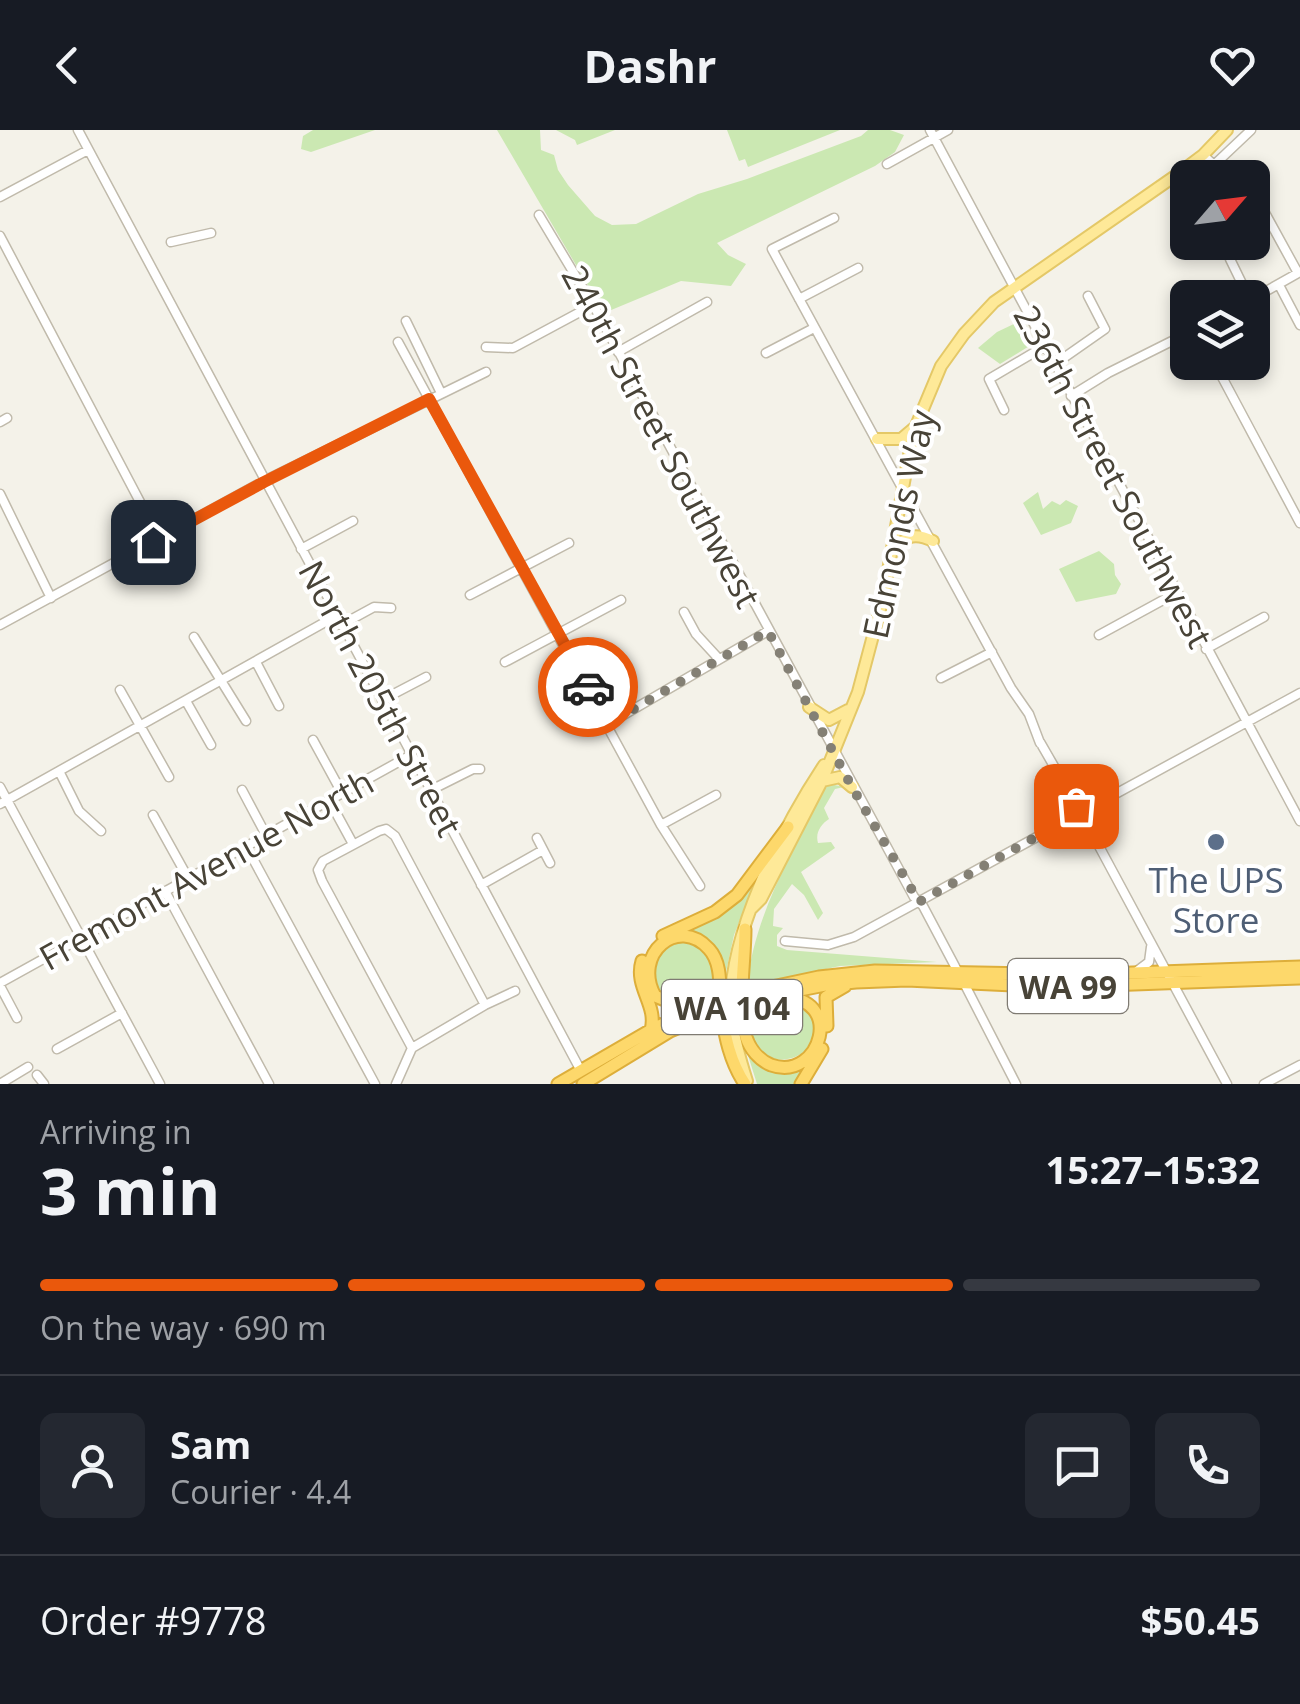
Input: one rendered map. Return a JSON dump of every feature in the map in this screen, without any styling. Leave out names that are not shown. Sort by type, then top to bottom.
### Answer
[{"type":"highway","points":[[650,1030],[654,1019],[639,979],[646,951],[661,937],[715,912],[737,896],[788,827]]},
{"type":"highway","points":[[745,929],[742,1005],[748,1042],[758,1056],[776,1066],[791,1066],[810,1056],[817,1046],[820,1029],[817,1013],[808,1003],[792,997],[749,996]]},
{"type":"highway","points":[[714,1007],[677,1005],[655,996],[647,972],[653,952],[667,940],[683,938],[698,941],[711,950],[718,966],[728,1048],[735,1069],[747,1084]]},
{"type":"highway","name":"WA 99","points":[[584,1080],[650,1030],[819,977],[868,971],[1052,987],[1300,967]]},
{"type":"highway","name":"WA 99","points":[[749,996],[825,984],[1014,974],[1135,972],[1170,977],[1300,978]]},
{"type":"highway","points":[[801,1084],[826,1038],[826,998],[834,990],[856,982]]},
{"type":"highway","name":"WA 99","points":[[558,1084],[584,1080],[714,1007]]},
{"type":"main road","name":"Edmonds Way","points":[[747,1084],[732,1013],[734,976],[745,929],[788,827],[853,706],[871,647],[915,427],[928,392],[956,344],[983,312],[1203,155],[1227,130]]},
{"type":"main road","points":[[878,439],[902,439],[915,427]]},
{"type":"main road","points":[[892,549],[917,534],[933,541]]},
{"type":"main road","points":[[809,707],[829,720],[853,706]]},
{"type":"main road","name":"Edmonds Way","points":[[752,908],[761,899],[822,781],[832,751]]},
{"type":"main road","points":[[822,781],[840,778],[852,787]]},
{"type":"street","name":"North 205th Street","points":[[78,130],[584,1080]]},
{"type":"street","points":[[888,164],[932,134],[948,130]]},
{"type":"street","points":[[1203,155],[1214,165],[1251,130]]},
{"type":"street","name":"236th Street Southwest","points":[[932,134],[1300,821]]},
{"type":"street","points":[[0,197],[88,150]]},
{"type":"street","name":"240th Street Southwest","points":[[539,216],[593,304],[1016,1084]]},
{"type":"street","points":[[834,218],[772,249],[1029,714],[1040,743],[1227,1084]]},
{"type":"street","points":[[1270,220],[1299,273],[1270,289]]},
{"type":"street","points":[[171,242],[211,233]]},
{"type":"street","points":[[0,236],[159,538]]},
{"type":"street","points":[[799,299],[858,268]]},
{"type":"street","points":[[1279,285],[1300,324]]},
{"type":"street","points":[[1055,364],[1105,329],[1088,296]]},
{"type":"street","points":[[618,352],[707,302]]},
{"type":"street","points":[[486,347],[513,348],[593,304]]},
{"type":"street","points":[[406,322],[441,393]]},
{"type":"street","points":[[766,354],[814,328]]},
{"type":"street","points":[[1071,396],[1170,341]]},
{"type":"street","points":[[398,342],[662,824],[700,886]]},
{"type":"street","points":[[1004,410],[989,379],[1046,346]]},
{"type":"street","points":[[0,625],[264,482],[486,372]]},
{"type":"street","points":[[1224,380],[1300,524]]},
{"type":"street","points":[[0,494],[4,512],[51,598]]},
{"type":"street","points":[[301,550],[353,522]]},
{"type":"street","points":[[470,595],[569,543]]},
{"type":"street","points":[[1099,634],[1176,593]]},
{"type":"street","points":[[506,662],[620,600]]},
{"type":"street","points":[[4,802],[339,620],[374,607],[390,608]]},
{"type":"street","points":[[684,612],[696,634],[719,659]]},
{"type":"street","points":[[1206,648],[1264,616]]},
{"type":"street","points":[[608,724],[768,631]]},
{"type":"street","points":[[194,637],[246,721]]},
{"type":"street","points":[[941,678],[992,652]]},
{"type":"street","points":[[256,662],[280,706]]},
{"type":"street","points":[[382,700],[426,677]]},
{"type":"street","points":[[120,690],[169,777]]},
{"type":"street","points":[[785,941],[807,945],[841,942],[1300,693]]},
{"type":"street","points":[[186,701],[211,745]]},
{"type":"street","points":[[313,740],[342,793]]},
{"type":"street","name":"Fremont Avenue North","points":[[0,985],[411,754]]},
{"type":"street","points":[[430,790],[480,769]]},
{"type":"street","points":[[59,771],[80,811],[100,831]]},
{"type":"street","points":[[0,787],[4,802],[160,1084]]},
{"type":"street","points":[[242,790],[266,835]]},
{"type":"street","points":[[662,824],[716,795]]},
{"type":"street","points":[[329,800],[354,844]]},
{"type":"street","points":[[153,815],[188,878]]},
{"type":"street","points":[[412,1048],[318,870],[323,861],[386,829],[395,836],[485,1005]]},
{"type":"street","points":[[537,838],[550,863]]},
{"type":"street","points":[[246,846],[376,1084]]},
{"type":"street","points":[[481,885],[543,850]]},
{"type":"street","points":[[165,891],[268,1084]]},
{"type":"street","points":[[1135,972],[1149,962],[1151,942]]},
{"type":"street","points":[[0,985],[18,1018]]},
{"type":"street","points":[[396,1084],[412,1048],[515,991]]},
{"type":"street","points":[[57,1049],[122,1013]]},
{"type":"street","points":[[1264,1084],[1300,1065]]},
{"type":"street","points":[[0,1084],[28,1067]]},
{"type":"street","points":[[37,1075],[44,1084]]},
{"type":"green space","points":[[313,130],[375,130],[311,152],[301,149],[303,136]]},
{"type":"green space","points":[[497,130],[540,130],[541,150],[554,155],[568,185],[595,216],[612,225],[636,224],[698,194],[747,179],[868,130],[890,130],[904,135],[895,152],[875,166],[717,243],[728,255],[746,264],[731,286],[681,281],[604,313]]},
{"type":"green space","points":[[556,130],[615,130],[577,145]]},
{"type":"green space","points":[[727,130],[840,130],[748,167],[745,159],[739,161]]},
{"type":"green space","points":[[1022,320],[1029,330],[1031,345],[1000,364],[978,348],[997,332]]},
{"type":"green space","points":[[1038,492],[1043,509],[1052,501],[1060,505],[1066,500],[1078,506],[1071,523],[1041,535],[1023,503]]},
{"type":"green space","points":[[1099,551],[1114,564],[1121,584],[1116,594],[1076,602],[1059,569]]},
{"type":"green space","points":[[830,784],[844,787],[835,789],[824,808],[829,819],[819,829],[817,839],[818,843],[831,842],[835,848],[801,872],[823,913],[818,920],[804,895],[792,884],[774,909],[773,926],[783,928],[777,935],[777,946],[937,962],[840,966],[747,986],[766,910],[823,790]]},
{"type":"green space","points":[[749,887],[752,889],[734,935],[726,972],[714,947],[684,929]]},
{"type":"green space","points":[[681,941],[700,948],[710,958],[717,993],[676,998],[659,992],[655,970],[660,952]]},
{"type":"green space","points":[[792,1002],[811,1014],[811,1042],[802,1054],[774,1060],[756,1045],[746,1007]]},
{"type":"green space","points":[[746,1049],[755,1058],[802,1066],[805,1071],[797,1084],[757,1084]]},
{"type":"way so far","points":[[588,687],[608,724],[768,631],[919,902],[1081,812],[1076,806]]},
{"type":"place","name":"The UPS Store","points":[[1216,842]]},
{"type":"route","points":[[153,542],[429,399],[588,687]]}]
